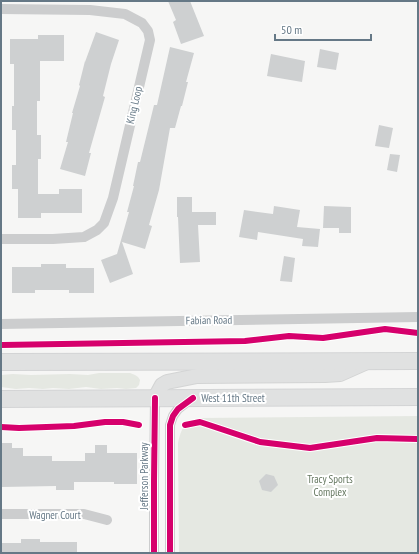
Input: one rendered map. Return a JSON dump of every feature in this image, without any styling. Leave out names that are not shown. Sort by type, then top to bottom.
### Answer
[{"type":"main road","points":[[1,362],[418,360]]},
{"type":"main road","name":"West 11th Street","points":[[1,399],[418,397]]},
{"type":"street","name":"King Loop","points":[[1,9],[90,10],[125,14],[142,23],[148,31],[150,40],[113,198],[104,223],[97,230],[84,237],[53,239],[1,239]]},
{"type":"street","name":"Fabian Road","points":[[1,324],[152,322],[226,319],[418,317]]},
{"type":"street","points":[[155,398],[162,385],[166,382],[197,376],[340,374],[371,361]]},
{"type":"street","name":"Jefferson Parkway","points":[[154,553],[155,398]]},
{"type":"street","points":[[170,553],[170,425],[173,416],[178,410],[193,398]]},
{"type":"street","name":"Wagner Court","points":[[1,514],[84,514],[107,520]]},
{"type":"green space","points":[[99,373],[130,373],[138,377],[140,380],[139,385],[136,388],[126,389],[101,389],[86,387],[69,389],[16,389],[1,387],[1,375],[88,375]]},
{"type":"green space","name":"Tracy Sports Complex","points":[[418,416],[418,553],[179,553],[178,443],[182,429],[187,423],[200,418]]},
{"type":"building","points":[[168,1],[190,1],[204,36],[181,44],[173,22],[176,20]]},
{"type":"building","points":[[96,32],[119,40],[103,96],[105,97],[89,153],[91,153],[85,176],[60,169],[68,142],[66,142],[72,113],[80,86],[85,61]]},
{"type":"building","points":[[38,35],[64,35],[64,61],[40,61],[40,101],[37,101],[37,135],[41,135],[41,159],[38,159],[38,194],[59,194],[59,189],[82,189],[82,213],[41,213],[41,218],[18,218],[18,189],[12,189],[12,165],[16,165],[16,130],[12,130],[12,106],[14,106],[14,64],[10,64],[10,39],[38,39]]},
{"type":"building","points":[[170,47],[194,53],[186,82],[188,82],[182,106],[175,128],[170,128],[159,190],[149,225],[152,226],[145,249],[122,242],[133,274],[110,283],[101,260],[117,254],[129,212],[127,212],[134,186],[138,162],[140,162],[154,105],[157,105]]},
{"type":"building","points":[[320,49],[339,53],[336,70],[317,67]]},
{"type":"building","points":[[271,54],[305,61],[302,82],[267,76]]},
{"type":"building","points":[[379,125],[393,128],[389,148],[375,146]]},
{"type":"building","points":[[390,154],[400,155],[397,172],[387,170]]},
{"type":"building","points":[[177,197],[192,197],[192,212],[216,212],[216,225],[198,225],[200,262],[180,263]]},
{"type":"building","points":[[274,206],[300,210],[297,227],[320,229],[318,247],[302,246],[303,239],[258,232],[257,240],[239,237],[244,210],[273,214]]},
{"type":"building","points":[[324,206],[351,207],[351,233],[339,233],[339,228],[323,228]]},
{"type":"building","points":[[284,256],[295,258],[292,282],[280,281]]},
{"type":"building","points":[[41,264],[66,264],[66,268],[94,268],[94,293],[69,293],[69,290],[35,290],[35,293],[12,293],[12,267],[41,267]]},
{"type":"building","points":[[2,443],[12,443],[12,448],[23,448],[23,456],[52,456],[52,461],[85,461],[85,453],[95,453],[95,445],[107,445],[107,453],[137,453],[137,484],[114,484],[114,482],[74,482],[74,490],[56,490],[56,486],[2,487]]},
{"type":"building","points":[[266,474],[274,476],[278,485],[271,492],[262,490],[259,481]]},
{"type":"building","points":[[21,539],[40,539],[40,542],[77,542],[77,553],[1,553],[1,543],[21,543]]},
{"type":"cycle path","points":[[1,345],[245,341],[289,336],[323,338],[385,329],[418,333]]},
{"type":"cycle path","points":[[154,553],[155,398]]},
{"type":"cycle path","points":[[170,553],[170,425],[173,416],[178,409],[193,398]]},
{"type":"cycle path","points":[[1,427],[19,428],[74,426],[105,422],[123,422],[139,425]]},
{"type":"cycle path","points":[[185,425],[200,422],[260,442],[310,448],[377,438],[418,439]]}]
